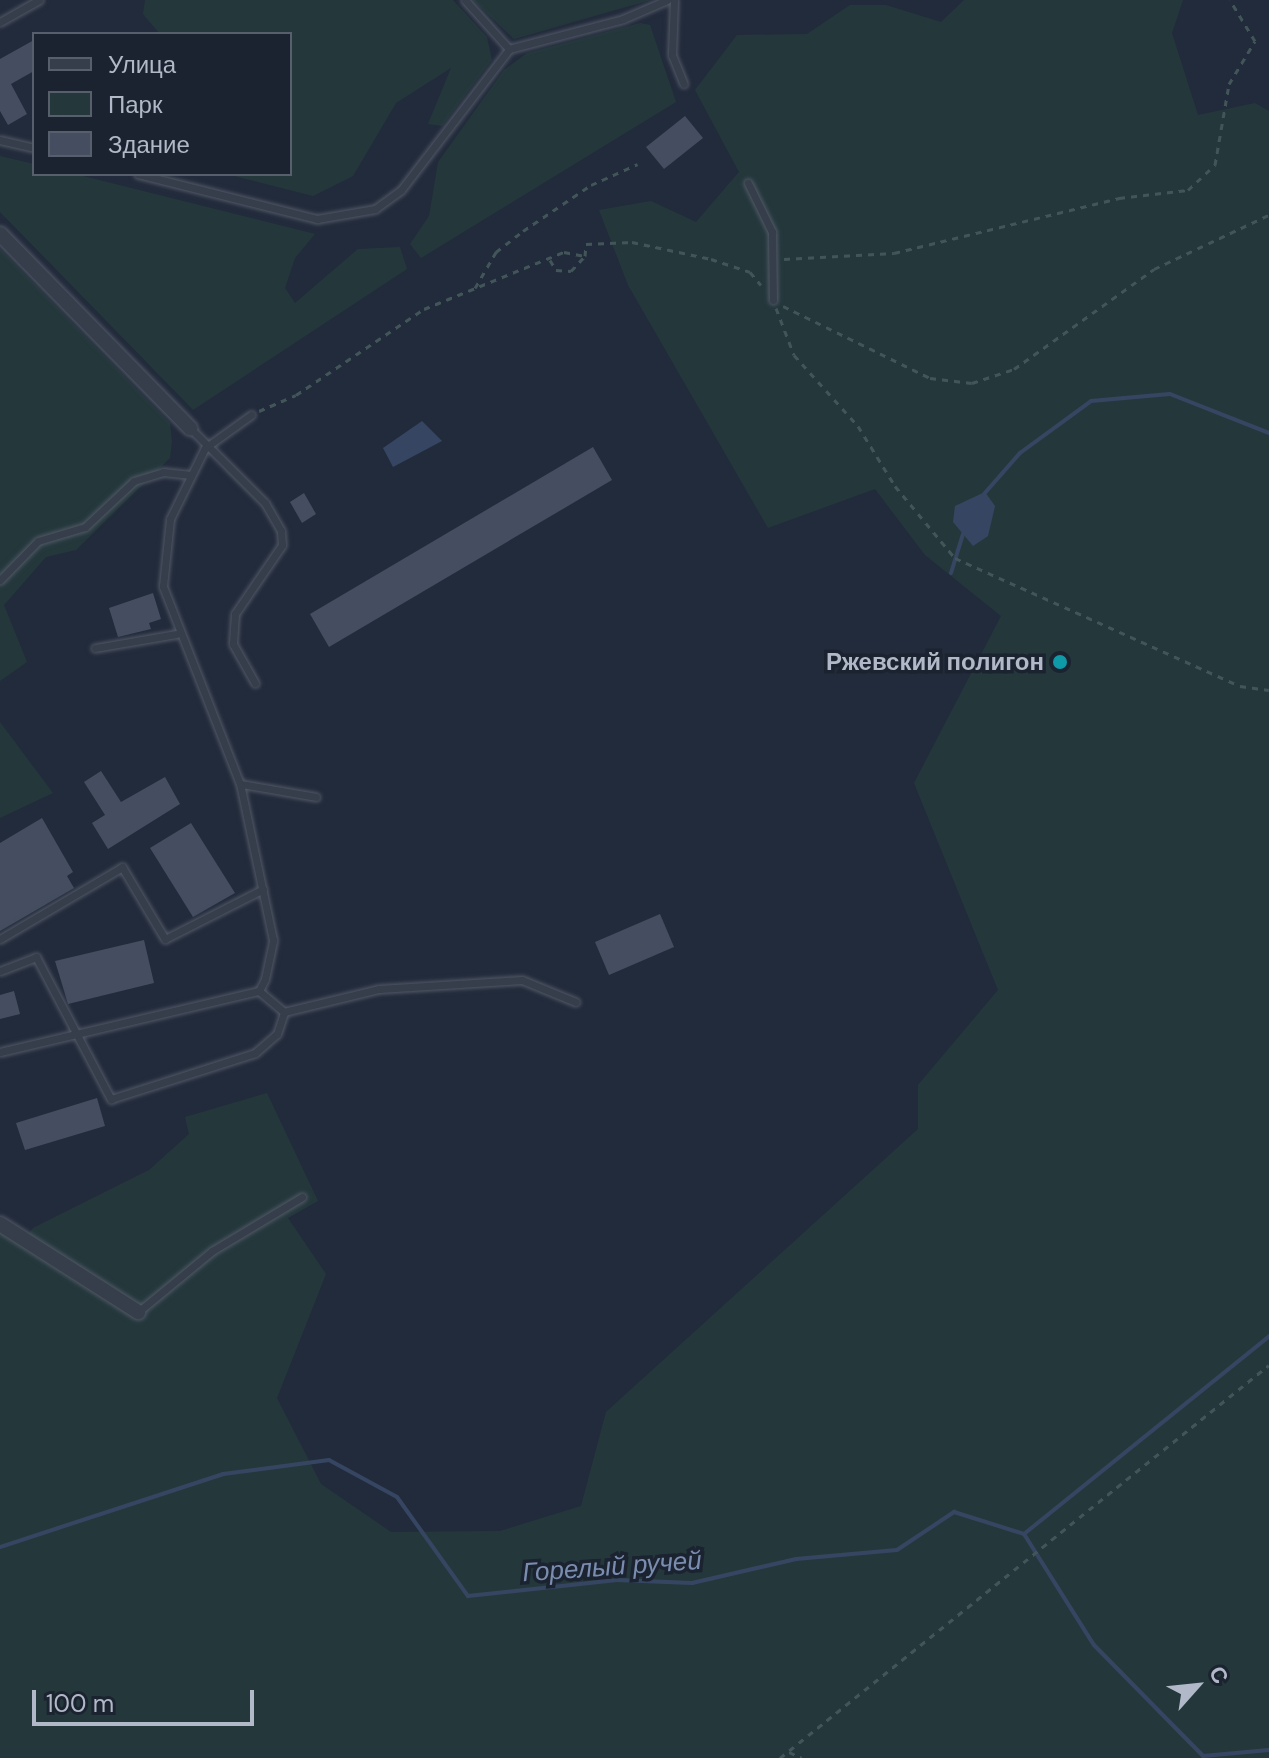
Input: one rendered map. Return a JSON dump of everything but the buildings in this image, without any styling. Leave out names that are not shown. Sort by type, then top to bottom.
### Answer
[{"type":"street","points":[[0,234],[190,428]]},
{"type":"street","points":[[0,1224],[138,1312]]},
{"type":"lane","points":[[0,22],[39,0]]},
{"type":"lane","points":[[465,0],[509,49]]},
{"type":"lane","points":[[146,176],[317,219],[375,209],[401,190],[509,49],[623,19],[667,0]]},
{"type":"lane","points":[[674,0],[672,55],[684,84]]},
{"type":"lane","points":[[0,140],[32,148]]},
{"type":"lane","points":[[748,183],[772,232],[769,259],[773,300]]},
{"type":"lane","points":[[251,415],[205,448],[191,475],[164,547],[163,586],[176,634],[240,784],[273,940],[259,991]]},
{"type":"lane","points":[[190,428],[205,448],[265,503],[281,531],[282,545],[235,614],[233,644],[255,683]]},
{"type":"lane","points":[[0,580],[38,541],[85,527],[134,481],[163,472],[191,475]]},
{"type":"lane","points":[[95,648],[176,634]]},
{"type":"lane","points":[[240,784],[316,797]]},
{"type":"lane","points":[[0,939],[122,867],[165,939],[263,889]]},
{"type":"lane","points":[[0,971],[36,957],[111,1099],[255,1053],[277,1034],[284,1012]]},
{"type":"lane","points":[[284,1012],[379,989],[522,980],[576,1002]]},
{"type":"lane","points":[[259,991],[284,1012]]},
{"type":"lane","points":[[0,1052],[259,991]]},
{"type":"lane","points":[[138,1312],[212,1251],[302,1197]]},
{"type":"path","points":[[769,259],[894,253],[1119,198],[1188,190],[1215,165],[1229,84],[1255,41],[1230,0]]},
{"type":"path","points":[[475,288],[496,252],[514,238],[591,185],[638,164]]},
{"type":"path","points":[[550,260],[556,270],[571,271],[585,256],[586,244],[632,242],[711,259],[750,272],[773,300],[813,327],[930,378],[972,383],[1014,369],[1154,269],[1269,215]]},
{"type":"path","points":[[251,415],[296,395],[424,309],[564,252],[585,256]]},
{"type":"path","points":[[773,300],[794,355],[858,426],[895,486],[955,558],[1240,686],[1269,690]]},
{"type":"path","points":[[780,1758],[1269,1365]]},
{"type":"path","points":[[789,1752],[802,1758]]},
{"type":"green space","points":[[145,0],[453,0],[487,37],[492,60],[442,126],[428,124],[451,68],[396,103],[353,176],[313,196],[235,176],[292,176],[292,32],[158,32],[143,14]]},
{"type":"green space","points":[[473,0],[651,0],[514,39]]},
{"type":"green space","points":[[964,0],[1183,0],[1172,33],[1198,115],[1255,103],[1269,111],[1269,1758],[0,1758],[0,1232],[21,1244],[33,1228],[149,1170],[189,1134],[185,1117],[267,1093],[318,1201],[288,1218],[326,1274],[277,1398],[321,1484],[391,1532],[500,1531],[581,1506],[606,1412],[918,1129],[918,1085],[998,990],[914,783],[1001,616],[925,555],[875,489],[768,528],[628,285],[599,210],[651,201],[696,222],[739,172],[695,90],[737,35],[807,34],[850,5],[886,5],[941,22]]},
{"type":"green space","points":[[640,23],[650,25],[676,102],[421,258],[410,244],[429,216],[438,162],[504,70],[527,53]]},
{"type":"green space","points":[[0,156],[32,164],[32,176],[83,176],[315,234],[295,258],[285,288],[295,303],[358,249],[400,247],[407,269],[193,410],[0,212]]},
{"type":"green space","points":[[0,249],[170,423],[172,441],[170,458],[76,550],[46,557],[4,605],[27,662],[0,681]]},
{"type":"green space","points":[[0,722],[53,793],[0,818]]},
{"type":"water","points":[[422,421],[442,441],[393,467],[383,448]]},
{"type":"water","points":[[985,492],[995,506],[988,536],[973,546],[953,522],[955,506]]},
{"type":"waterway","points":[[984,494],[1020,453],[1091,401],[1170,394],[1269,433]]},
{"type":"waterway","points":[[951,573],[963,534]]},
{"type":"waterway","points":[[1024,1534],[1269,1336]]},
{"type":"waterway","name":"Горелый ручей","points":[[0,1547],[223,1474],[329,1460],[397,1497],[468,1596],[617,1580],[692,1583],[796,1559],[897,1550],[954,1512],[1024,1534],[1094,1645],[1203,1756],[1269,1750]]},
{"type":"place","name":"Ржевский полигон","points":[[1060,662]]}]
